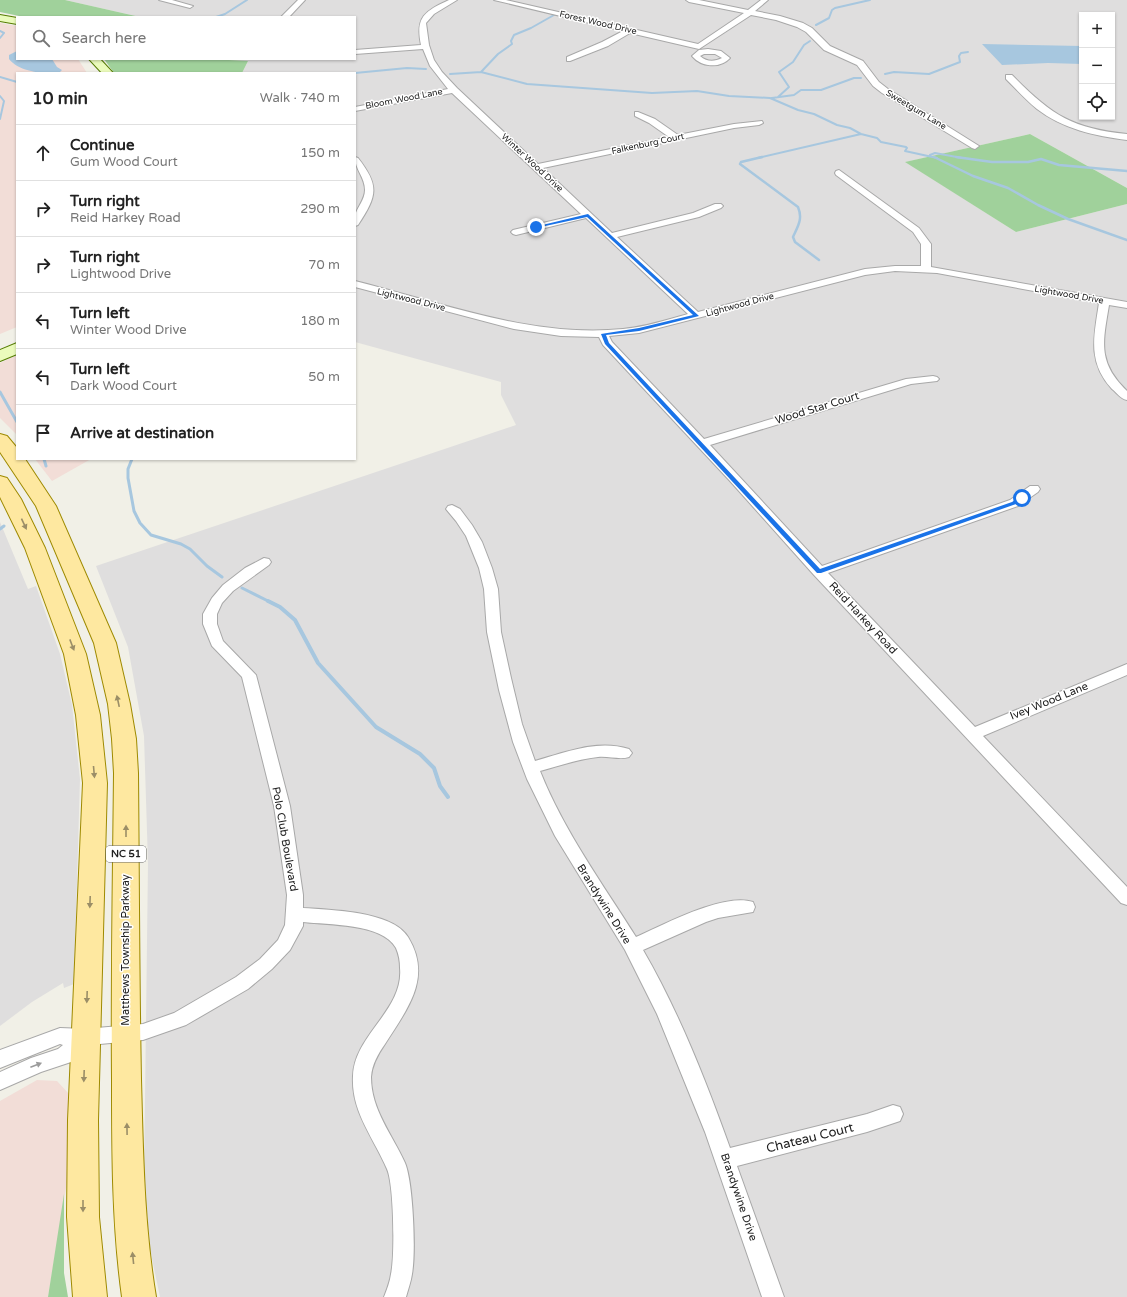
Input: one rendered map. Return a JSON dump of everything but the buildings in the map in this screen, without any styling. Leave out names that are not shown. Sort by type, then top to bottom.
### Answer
[{"type":"main road","name":"Matthews Township Parkway","points":[[0,440],[16,460]]},
{"type":"main road","name":"Matthews Township Parkway","points":[[16,460],[36,488],[61,538],[105,642],[119,704],[124,739],[126,773],[125,1034],[128,1202],[134,1271],[139,1297]]},
{"type":"main road","name":"NC 51","points":[[2,488],[35,548],[75,654],[88,715],[94,783],[83,1120],[84,1217],[90,1297]]},
{"type":"street","points":[[162,0],[190,6]]},
{"type":"street","points":[[286,16],[302,0]]},
{"type":"street","name":"Winter Wood Drive","points":[[454,0],[432,12],[423,22],[421,30],[434,67],[454,90],[696,316]]},
{"type":"street","name":"Forest Wood Drive","points":[[497,0],[701,49],[750,12]]},
{"type":"street","name":"Sweetgum Lane","points":[[689,0],[786,20],[805,27],[827,48],[860,63],[876,84],[885,91],[975,146]]},
{"type":"street","points":[[750,12],[765,0]]},
{"type":"street","points":[[0,18],[16,21]]},
{"type":"street","points":[[570,59],[605,44],[629,31]]},
{"type":"street","points":[[356,52],[426,47]]},
{"type":"street","points":[[95,65],[102,66],[107,72]]},
{"type":"street","points":[[1009,77],[1033,101],[1056,117],[1088,130],[1127,137]]},
{"type":"street","name":"Bloom Wood Lane","points":[[356,109],[454,90]]},
{"type":"street","points":[[638,114],[652,121],[676,138]]},
{"type":"street","name":"Falkenburg Court","points":[[537,168],[734,126],[759,124]]},
{"type":"street","points":[[356,161],[364,170],[370,184],[366,205],[356,221]]},
{"type":"street","points":[[839,173],[916,230],[926,244],[926,269]]},
{"type":"street","points":[[610,236],[696,215],[718,206]]},
{"type":"street","points":[[516,232],[588,215]]},
{"type":"street","name":"Lightwood Drive","points":[[356,284],[528,329],[556,333],[603,334],[639,330],[865,272],[897,268],[926,269],[1127,305]]},
{"type":"street","points":[[1104,301],[1098,344],[1099,359],[1107,376],[1127,397]]},
{"type":"street","name":"Reid Harkey Road","points":[[603,334],[607,343],[819,572],[1127,898]]},
{"type":"street","points":[[0,344],[16,337]]},
{"type":"street","points":[[0,356],[16,348]]},
{"type":"street","name":"Wood Star Court","points":[[701,444],[910,381],[933,379]]},
{"type":"street","points":[[819,572],[1014,503],[1034,489]]},
{"type":"street","name":"Brandywine Drive","points":[[452,509],[458,513],[465,523],[483,557],[491,590],[494,629],[504,679],[515,726],[531,768],[563,836],[632,947],[668,1015],[692,1070],[726,1159],[773,1297]]},
{"type":"street","name":"Polo Club Boulevard","points":[[0,1059],[60,1036],[85,1037],[125,1034],[143,1032],[167,1025],[242,983],[266,964],[284,945],[294,926],[295,895],[282,806],[249,675],[217,643],[210,624],[210,614],[217,601],[228,588],[264,562]]},
{"type":"street","name":"Ivey Wood Lane","points":[[972,734],[1127,669]]},
{"type":"street","points":[[531,768],[591,752],[613,750],[624,753]]},
{"type":"street","points":[[632,947],[717,911],[734,907],[747,907]]},
{"type":"street","points":[[294,914],[363,921],[387,929],[401,941],[408,956],[410,978],[405,997],[367,1055],[362,1074],[363,1092],[369,1115],[397,1168],[402,1204],[404,1239],[402,1273],[395,1297]]},
{"type":"street","points":[[0,1081],[38,1064],[64,1056],[85,1037]]},
{"type":"street","name":"Chateau Court","points":[[726,1159],[867,1123],[894,1114]]},
{"type":"shaded area","points":[[65,0],[1127,0],[1127,188],[1030,134],[906,162],[1016,232],[1127,204],[1127,1297],[160,1297],[150,1249],[144,1179],[148,863],[144,736],[128,647],[96,566],[516,425],[501,395],[501,382],[356,342],[356,72],[242,72],[248,61],[229,60],[356,60],[356,16],[136,16]]},
{"type":"shaded area","points":[[0,23],[16,26],[16,60],[79,60],[86,72],[16,72],[16,327],[0,334]]},
{"type":"shaded area","points":[[16,355],[16,434],[0,418],[0,363]]},
{"type":"shaded area","points":[[36,460],[89,460],[52,481]]},
{"type":"shaded area","points":[[0,522],[28,589],[36,586],[60,654],[72,705],[80,779],[74,984],[64,988],[63,983],[32,1002],[0,1026]]},
{"type":"shaded area","points":[[37,1080],[57,1081],[69,1094],[67,1182],[48,1297],[0,1297],[0,1101]]},
{"type":"green space","points":[[0,0],[65,0],[136,16],[19,16],[0,12]]},
{"type":"green space","points":[[105,60],[248,61],[242,72],[113,72]]},
{"type":"green space","points":[[1030,134],[1127,188],[1127,204],[1016,232],[905,162]]},
{"type":"green space","points":[[64,1194],[64,1273],[68,1297],[48,1297]]},
{"type":"water","points":[[982,44],[1079,46],[1079,64],[1048,63],[1002,65]]},
{"type":"water","points":[[16,52],[16,60],[53,60],[57,67],[62,70],[60,72],[32,71],[19,67],[13,63],[9,59],[9,55]]},
{"type":"waterway","points":[[219,16],[225,14],[247,0]]},
{"type":"waterway","points":[[816,25],[829,18],[832,10],[835,8],[870,0]]},
{"type":"waterway","points":[[481,72],[498,54],[512,44],[511,41],[514,35],[531,28],[554,15]]},
{"type":"waterway","points":[[0,31],[4,33],[0,38]]},
{"type":"waterway","points":[[778,97],[789,87],[779,72],[793,62],[804,45],[810,41]]},
{"type":"waterway","points":[[885,74],[894,72],[929,74],[960,62],[959,56],[961,53],[968,52]]},
{"type":"waterway","points":[[356,73],[407,68],[426,69]]},
{"type":"waterway","points":[[450,74],[481,72]]},
{"type":"waterway","points":[[481,72],[527,84],[652,93],[697,91],[729,96],[770,98],[798,110],[814,114],[837,125],[850,128],[861,134]]},
{"type":"waterway","points":[[0,77],[16,82]]},
{"type":"waterway","points":[[772,98],[794,95],[801,90],[821,90],[854,78],[861,78]]},
{"type":"waterway","points":[[0,96],[4,101],[0,119]]},
{"type":"waterway","points":[[758,158],[861,134]]},
{"type":"waterway","points":[[861,134],[877,138],[881,142],[906,147],[907,148],[905,151],[935,158]]},
{"type":"waterway","points":[[930,155],[935,153],[958,157]]},
{"type":"waterway","points":[[762,157],[741,162],[740,164],[798,207],[800,219],[793,237],[795,242],[819,260]]},
{"type":"waterway","points":[[958,157],[992,162],[1028,162],[1041,159],[1059,165],[1127,171]]},
{"type":"waterway","points":[[935,158],[973,176],[1008,188],[1038,205],[1068,219],[1127,240]]},
{"type":"waterway","points":[[0,392],[16,420]]},
{"type":"waterway","points":[[44,460],[46,466]]},
{"type":"waterway","points":[[132,460],[128,469],[128,478],[134,511],[140,523],[151,535],[181,544],[190,549],[207,566],[222,577]]},
{"type":"waterway","points":[[0,529],[4,526]]},
{"type":"waterway","points":[[242,588],[280,607],[295,620],[318,663],[376,727],[420,754],[434,768],[440,786],[448,797]]},
{"type":"route","points":[[536,227],[588,215],[696,316],[651,328],[603,334],[607,343],[734,478],[819,572],[1014,503],[1022,498]]}]
